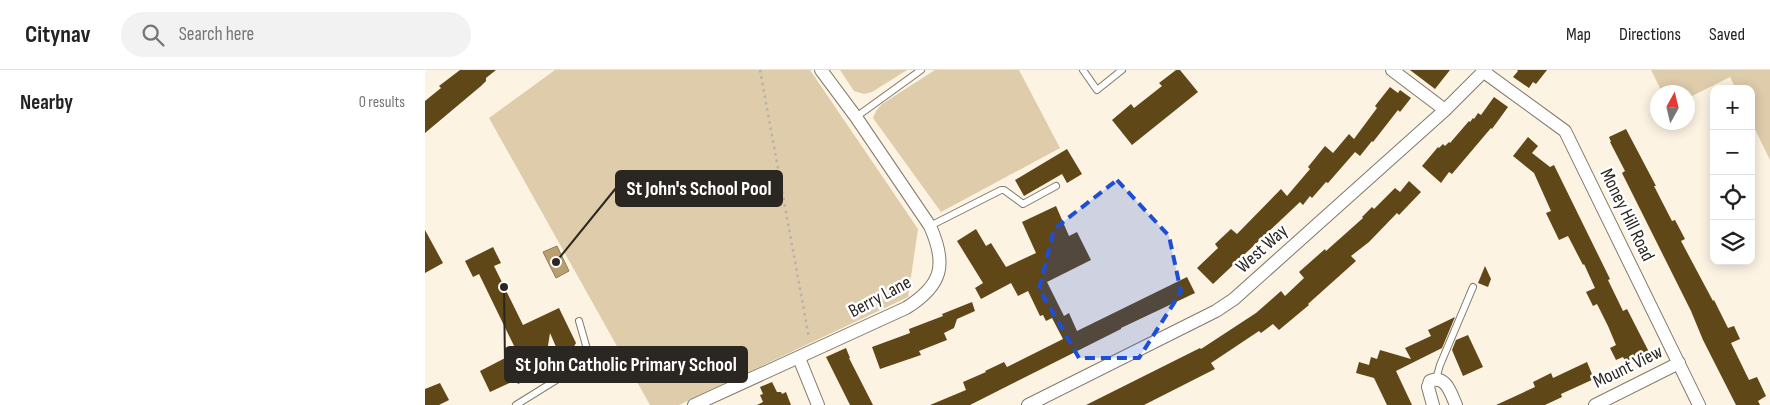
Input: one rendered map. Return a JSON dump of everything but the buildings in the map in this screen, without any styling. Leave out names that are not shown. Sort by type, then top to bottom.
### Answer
[{"type":"street","name":"Berry Lane","points":[[693,405],[906,308],[926,294],[937,278],[940,257],[930,226],[856,117],[821,70]]},
{"type":"street","points":[[1392,70],[1445,110]]},
{"type":"street","name":"West Way","points":[[1028,405],[1215,311],[1233,299],[1445,110],[1485,71]]},
{"type":"street","name":"Money Hill Road","points":[[1485,71],[1565,131],[1699,405]]},
{"type":"street","points":[[799,358],[818,405]]},
{"type":"street","name":"Mount View","points":[[1595,405],[1679,363]]},
{"type":"street","points":[[1433,405],[1427,387],[1431,381],[1436,379],[1443,381],[1447,386],[1456,405]]},
{"type":"lane","points":[[856,117],[921,70]]},
{"type":"lane","points":[[1083,70],[1097,90],[1122,70]]},
{"type":"lane","points":[[930,226],[1001,190],[1004,190],[1023,204],[1056,186]]},
{"type":"lane","points":[[1436,379],[1440,365],[1473,287]]},
{"type":"lane","points":[[517,405],[582,364],[587,349],[579,321]]},
{"type":"path","points":[[761,70],[811,352]]},
{"type":"highlighted area","points":[[1117,180],[1169,236],[1181,292],[1139,358],[1079,358],[1039,289],[1054,229]]},
{"type":"shaded area","points":[[555,70],[810,70],[918,229],[908,297],[679,405],[650,405],[489,118]]},
{"type":"shaded area","points":[[840,70],[907,70],[872,92],[864,94],[854,91]]},
{"type":"shaded area","points":[[935,70],[1019,70],[1060,148],[941,212],[873,118],[882,104]]},
{"type":"shaded area","points":[[1651,70],[1770,70],[1770,160],[1755,129],[1755,85],[1734,85],[1730,77],[1710,85],[1710,87],[1695,94],[1695,85],[1658,85]]},
{"type":"shaded area","points":[[557,246],[569,271],[556,278],[543,252]]},
{"type":"place","name":"St John's School Pool","points":[[556,262]]},
{"type":"place","name":"St John Catholic Primary School","points":[[504,287]]}]
